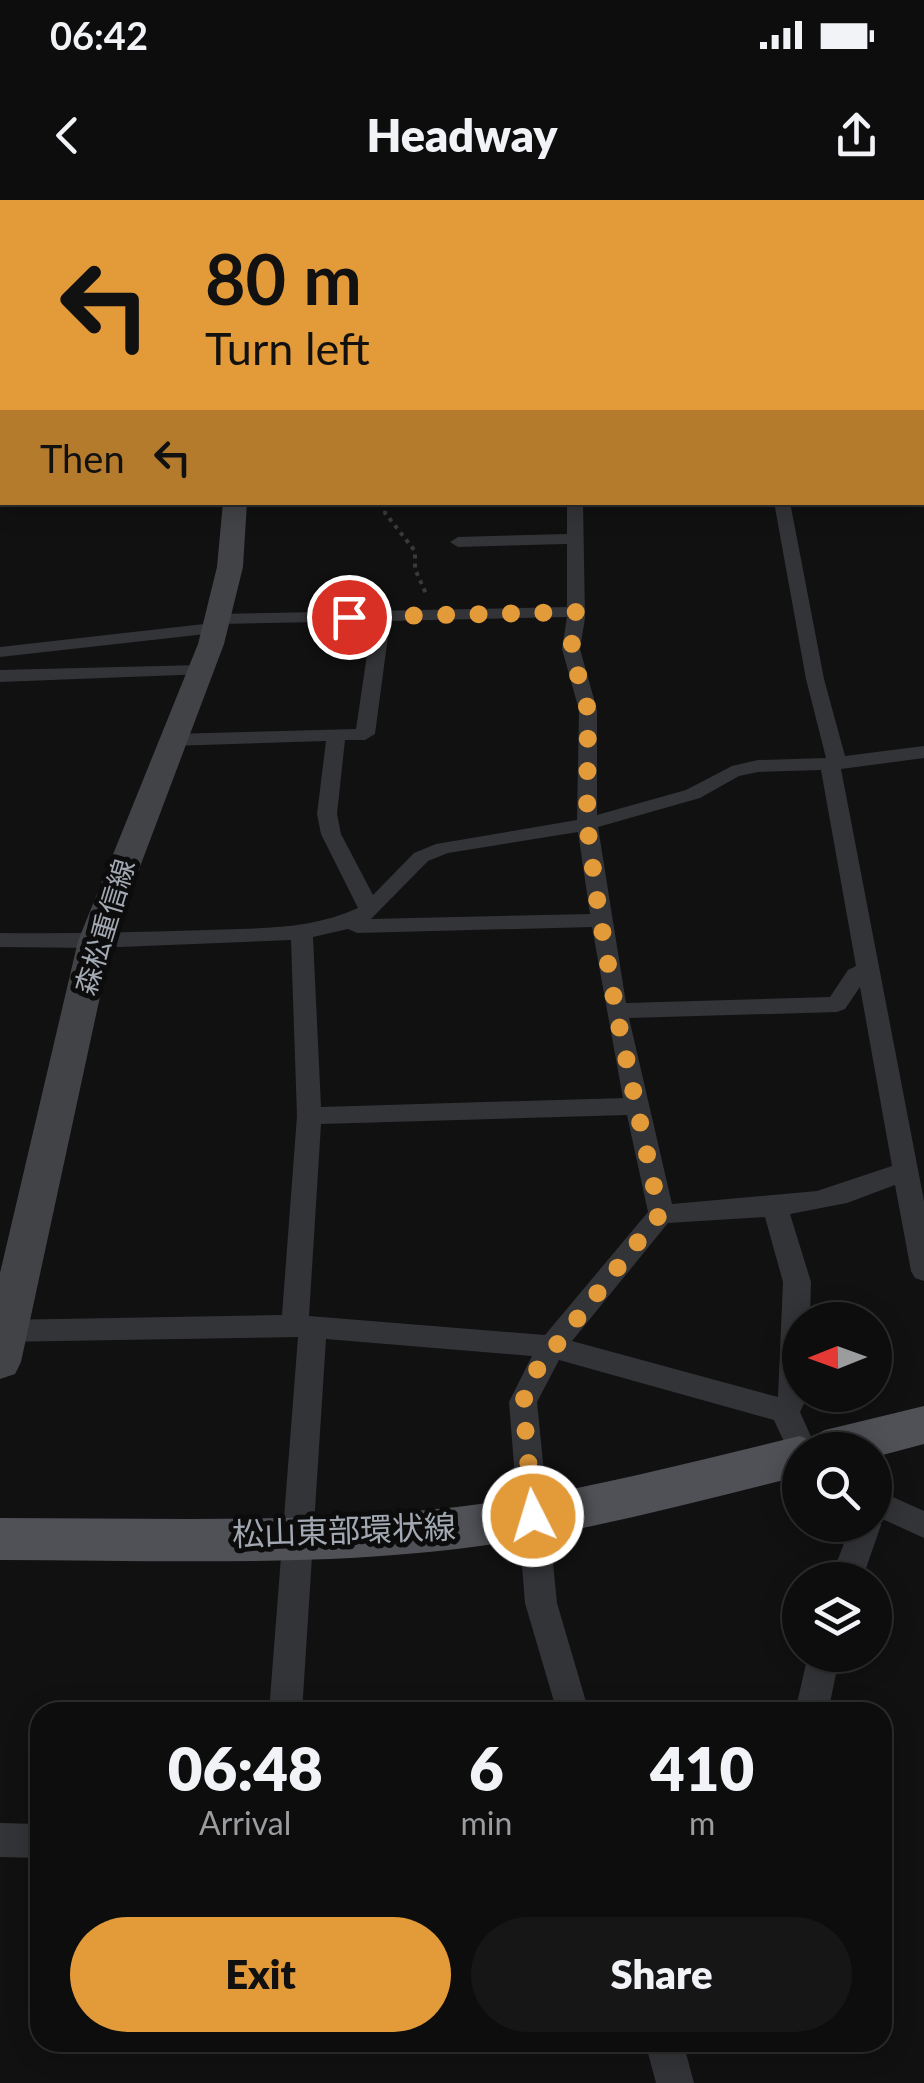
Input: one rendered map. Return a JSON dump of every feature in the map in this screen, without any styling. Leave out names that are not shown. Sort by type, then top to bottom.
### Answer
[{"type":"main road","name":"森松重信線","points":[[2,1341],[95,941],[217,624],[230,567],[235,505]]},
{"type":"main road","name":"松山東部環状線","points":[[892,1433],[924,1425]]},
{"type":"main road","name":"松山東部環状線","points":[[0,1539],[298,1536],[458,1528],[533,1516],[782,1460]]},
{"type":"street","points":[[575,505],[576,612],[571,650],[588,710],[587,824],[616,1011],[660,1214]]},
{"type":"street","points":[[783,505],[834,763],[924,1271]]},
{"type":"street","points":[[458,542],[575,539]]},
{"type":"street","points":[[0,652],[217,624],[576,612]]},
{"type":"street","points":[[171,740],[365,734],[382,616]]},
{"type":"street","points":[[0,676],[200,670]]},
{"type":"street","points":[[336,734],[329,824],[359,919],[373,944]]},
{"type":"street","points":[[359,919],[421,857],[443,848],[587,824],[693,794],[732,772],[758,766],[834,763],[924,752]]},
{"type":"street","points":[[0,940],[95,941],[302,932],[359,919],[601,920]]},
{"type":"street","points":[[285,1702],[290,1596],[298,1536],[309,1116],[302,932]]},
{"type":"street","points":[[616,1011],[837,1004],[856,975],[868,969]]},
{"type":"street","points":[[309,1116],[637,1106]]},
{"type":"street","points":[[570,1702],[541,1603],[523,1402],[532,1376],[660,1214],[775,1208],[868,1190],[905,1170]]},
{"type":"street","points":[[775,1208],[797,1282],[796,1302]]},
{"type":"street","points":[[2,1341],[304,1327],[553,1347],[782,1410]]},
{"type":"street","points":[[786,1412],[806,1432]]},
{"type":"street","points":[[892,1510],[924,1525]]},
{"type":"street","points":[[814,1702],[820,1672]]},
{"type":"street","points":[[0,1840],[30,1841]]},
{"type":"street","points":[[667,2052],[675,2083]]},
{"type":"path","points":[[386,505],[385,513],[415,551],[415,569],[436,615]]},
{"type":"route","points":[[349,617],[576,612],[571,650],[588,710],[587,824],[598,906],[617,1016],[660,1214],[532,1376],[523,1402],[533,1516]]}]
